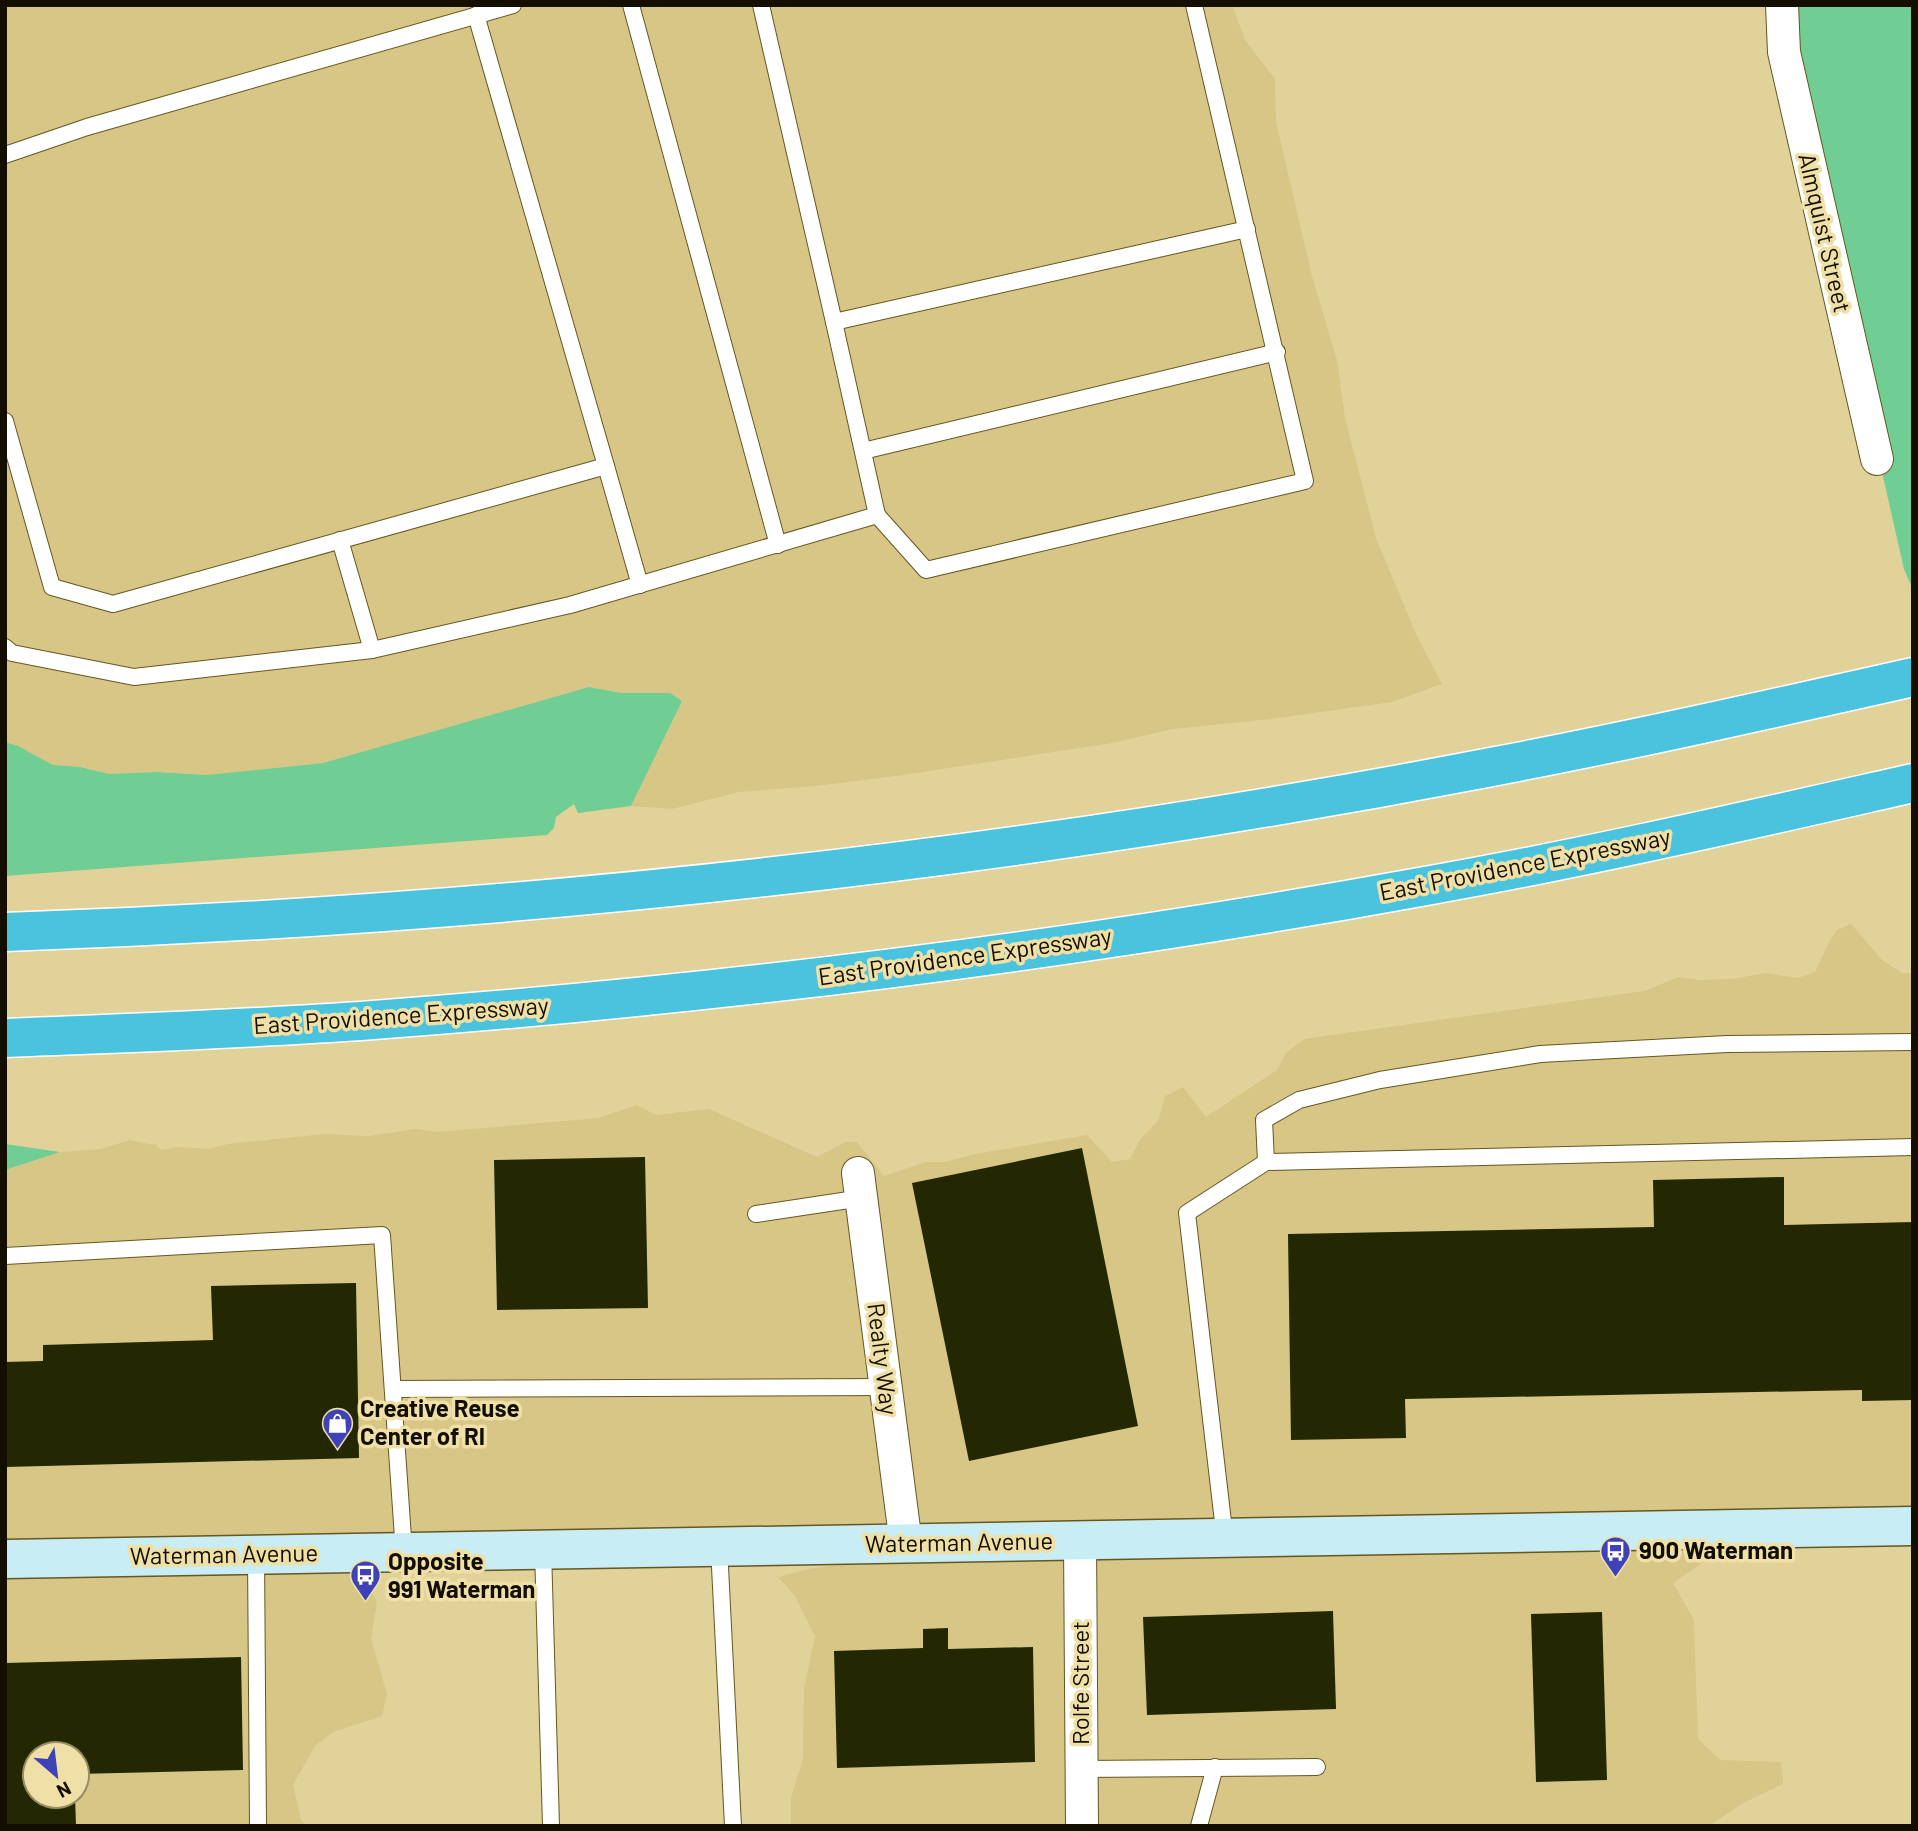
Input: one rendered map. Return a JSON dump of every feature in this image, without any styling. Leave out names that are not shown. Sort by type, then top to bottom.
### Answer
[{"type":"highway","points":[[5,932],[284,919],[510,903],[900,861],[1211,816],[1472,771],[1913,677]]},
{"type":"highway","name":"East Providence Expressway","points":[[5,1038],[375,1020],[614,999],[902,967],[1139,934],[1425,887],[1572,858],[1913,783]]},
{"type":"main road","name":"Waterman Avenue","points":[[5,1559],[1913,1526]]},
{"type":"street","name":"Almquist Street","points":[[1782,5],[1784,52],[1877,459]]},
{"type":"street","name":"Realty Way","points":[[860,1185],[906,1544]]},
{"type":"street","name":"Rolfe Street","points":[[1080,1541],[1082,1826]]},
{"type":"lane","points":[[5,155],[87,127],[513,5]]},
{"type":"lane","points":[[631,5],[778,545]]},
{"type":"lane","points":[[761,5],[877,516],[926,570],[1305,481],[1194,5]]},
{"type":"lane","points":[[476,15],[640,585]]},
{"type":"lane","points":[[834,322],[1247,229]]},
{"type":"lane","points":[[863,451],[1277,352]]},
{"type":"lane","points":[[5,421],[52,587],[113,604],[606,466]]},
{"type":"lane","points":[[5,647],[12,653],[134,677],[372,650],[570,605],[877,516]]},
{"type":"lane","points":[[340,540],[372,650]]},
{"type":"lane","points":[[1266,1162],[1264,1121],[1299,1100],[1380,1080],[1540,1054],[1727,1045],[1913,1042]]},
{"type":"lane","points":[[1225,1539],[1187,1213],[1266,1162],[1913,1147]]},
{"type":"lane","points":[[756,1214],[860,1185]]},
{"type":"lane","points":[[5,1256],[382,1235],[404,1552]]},
{"type":"lane","points":[[393,1389],[886,1387]]},
{"type":"lane","points":[[719,1547],[733,1826]]},
{"type":"lane","points":[[543,1550],[551,1826]]},
{"type":"lane","points":[[256,1554],[258,1826]]},
{"type":"lane","points":[[1199,1826],[1215,1767]]},
{"type":"lane","points":[[1082,1769],[1317,1767]]},
{"type":"shaded area","points":[[5,5],[1232,5],[1245,40],[1275,79],[1276,122],[1312,276],[1337,360],[1345,418],[1376,538],[1416,634],[1442,684],[1392,702],[1173,729],[1112,743],[903,775],[739,792],[672,809],[631,806],[682,701],[670,693],[621,693],[589,687],[323,763],[207,775],[156,772],[109,774],[80,767],[53,765],[5,742]]},
{"type":"shaded area","points":[[1851,924],[1882,960],[1902,973],[1913,973],[1913,1524],[1748,1521],[1758,1552],[1705,1561],[1673,1583],[1694,1620],[1698,1739],[1720,1760],[1781,1762],[1783,1784],[1743,1803],[1709,1826],[791,1826],[791,1798],[803,1759],[804,1689],[815,1636],[795,1596],[778,1577],[855,1562],[348,1548],[377,1602],[371,1639],[387,1694],[382,1716],[333,1732],[315,1746],[293,1785],[301,1820],[306,1826],[5,1826],[5,1170],[60,1152],[101,1149],[130,1140],[154,1143],[161,1150],[179,1147],[207,1149],[228,1144],[325,1134],[368,1136],[416,1129],[437,1132],[599,1118],[637,1105],[656,1115],[709,1109],[817,1157],[845,1142],[857,1142],[884,1176],[926,1162],[945,1162],[975,1154],[1087,1135],[1112,1162],[1130,1159],[1141,1138],[1158,1121],[1165,1096],[1183,1087],[1206,1117],[1277,1070],[1286,1053],[1304,1039],[1644,991],[1679,977],[1699,980],[1732,979],[1766,973],[1798,978],[1815,972],[1837,930]]},
{"type":"green space","points":[[1784,5],[1913,5],[1913,590],[1904,569],[1788,58]]},
{"type":"green space","points":[[589,687],[621,693],[670,693],[682,701],[631,806],[578,813],[574,804],[556,817],[554,828],[547,835],[5,876],[5,742],[53,765],[80,767],[109,774],[156,772],[207,775],[323,763]]},
{"type":"green space","points":[[5,1144],[60,1152],[5,1170]]},
{"type":"building","points":[[1082,1148],[1138,1426],[969,1461],[912,1183]]},
{"type":"building","points":[[645,1157],[648,1308],[497,1310],[494,1160]]},
{"type":"building","points":[[1784,1177],[1784,1225],[1913,1222],[1913,1400],[1862,1401],[1862,1390],[1405,1399],[1406,1438],[1291,1440],[1288,1234],[1654,1227],[1653,1180]]},
{"type":"building","points":[[356,1283],[359,1458],[5,1467],[5,1362],[43,1361],[43,1345],[213,1340],[211,1286]]},
{"type":"building","points":[[1333,1611],[1336,1709],[1147,1715],[1143,1617]]},
{"type":"building","points":[[1602,1612],[1607,1780],[1536,1782],[1531,1614]]},
{"type":"building","points":[[948,1628],[948,1649],[1033,1647],[1035,1762],[837,1768],[834,1651],[923,1648],[923,1629]]},
{"type":"building","points":[[241,1657],[243,1770],[91,1774],[91,1740],[21,1740],[21,1810],[75,1810],[76,1826],[5,1826],[5,1663]]},
{"type":"place","name":"Creative Reuse Center of RI","points":[[337,1450]]},
{"type":"place","name":"900 Waterman","points":[[1616,1578]]},
{"type":"place","name":"Opposite 991 Waterman","points":[[365,1603]]}]
